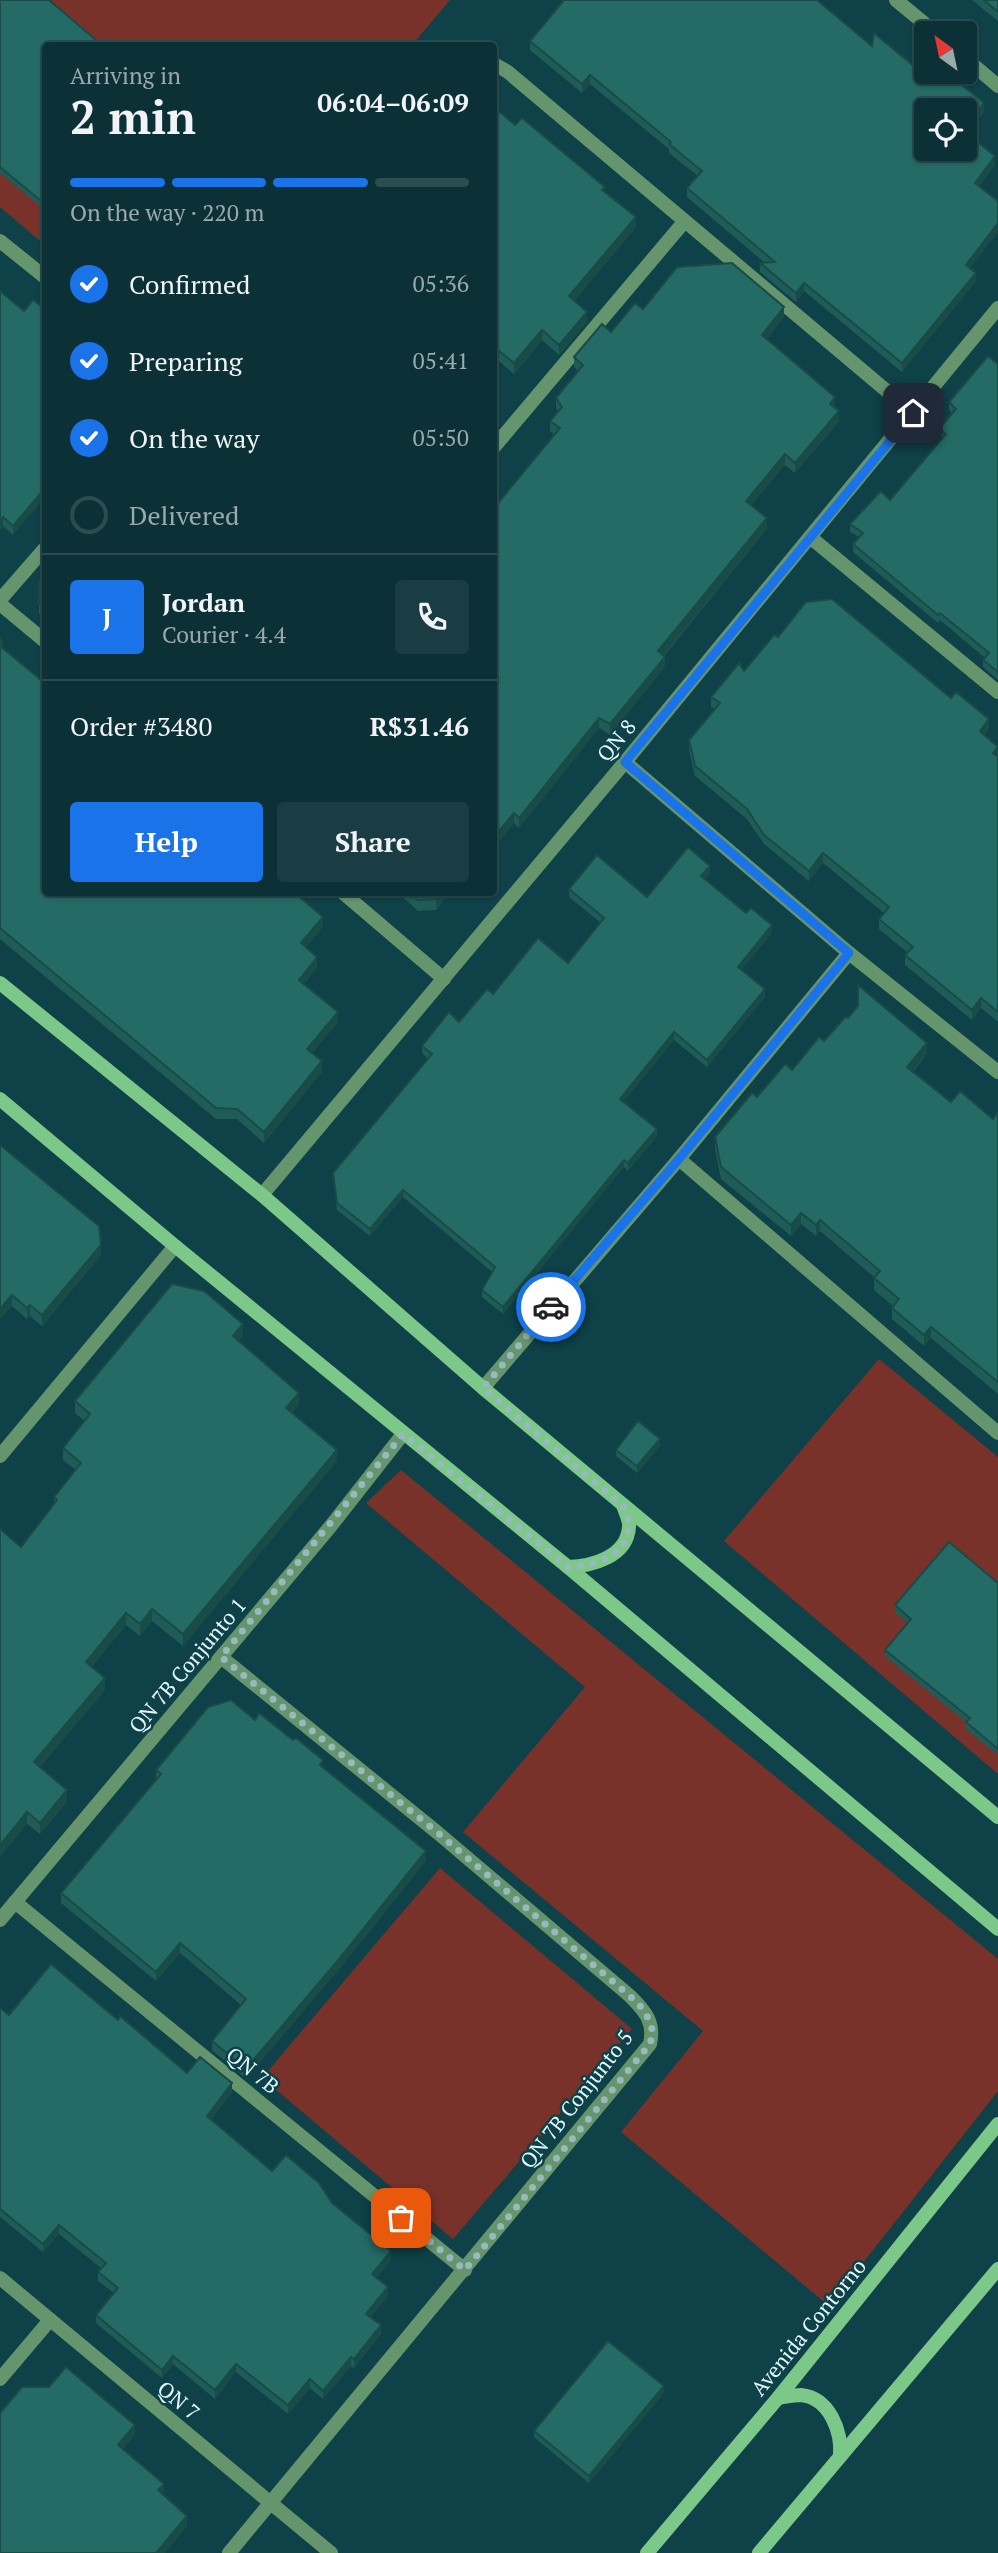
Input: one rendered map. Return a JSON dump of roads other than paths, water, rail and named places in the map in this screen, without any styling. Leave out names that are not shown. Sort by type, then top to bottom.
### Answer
[{"type":"main road","points":[[0,983],[262,1195],[483,1388],[998,1818]]},
{"type":"main road","points":[[0,1098],[175,1246],[568,1567],[998,1929]]},
{"type":"main road","points":[[568,1567],[587,1566],[604,1561],[618,1550],[630,1525],[623,1506]]},
{"type":"main road","name":"Avenida Contorno","points":[[647,2553],[778,2398],[998,2124]]},
{"type":"main road","points":[[759,2553],[998,2269]]},
{"type":"main road","points":[[778,2398],[801,2395],[811,2398],[829,2413],[840,2431],[840,2456]]},
{"type":"street","points":[[896,0],[921,21]]},
{"type":"street","points":[[497,66],[508,72],[913,413]]},
{"type":"street","points":[[977,68],[998,86]]},
{"type":"street","points":[[497,443],[684,222]]},
{"type":"street","points":[[0,241],[42,275]]},
{"type":"street","name":"QN 8","points":[[262,1195],[625,762],[998,308]]},
{"type":"street","points":[[810,537],[998,692]]},
{"type":"street","points":[[42,552],[0,602],[42,639]]},
{"type":"street","points":[[625,762],[849,953],[998,1072]]},
{"type":"street","points":[[347,896],[444,979]]},
{"type":"street","points":[[483,1388],[679,1159],[849,953]]},
{"type":"street","points":[[679,1159],[998,1433]]},
{"type":"street","points":[[0,1456],[175,1246]]},
{"type":"street","name":"QN 7B Conjunto 1","points":[[0,1920],[221,1657],[403,1434]]},
{"type":"street","name":"QN 7B Conjunto 5","points":[[221,1657],[427,1824],[637,2002],[649,2020],[653,2032],[650,2044],[229,2553]]},
{"type":"street","name":"QN 7B","points":[[15,1902],[465,2270]]},
{"type":"street","name":"QN 7","points":[[0,2278],[331,2553]]},
{"type":"street","points":[[0,2379],[50,2320]]}]
